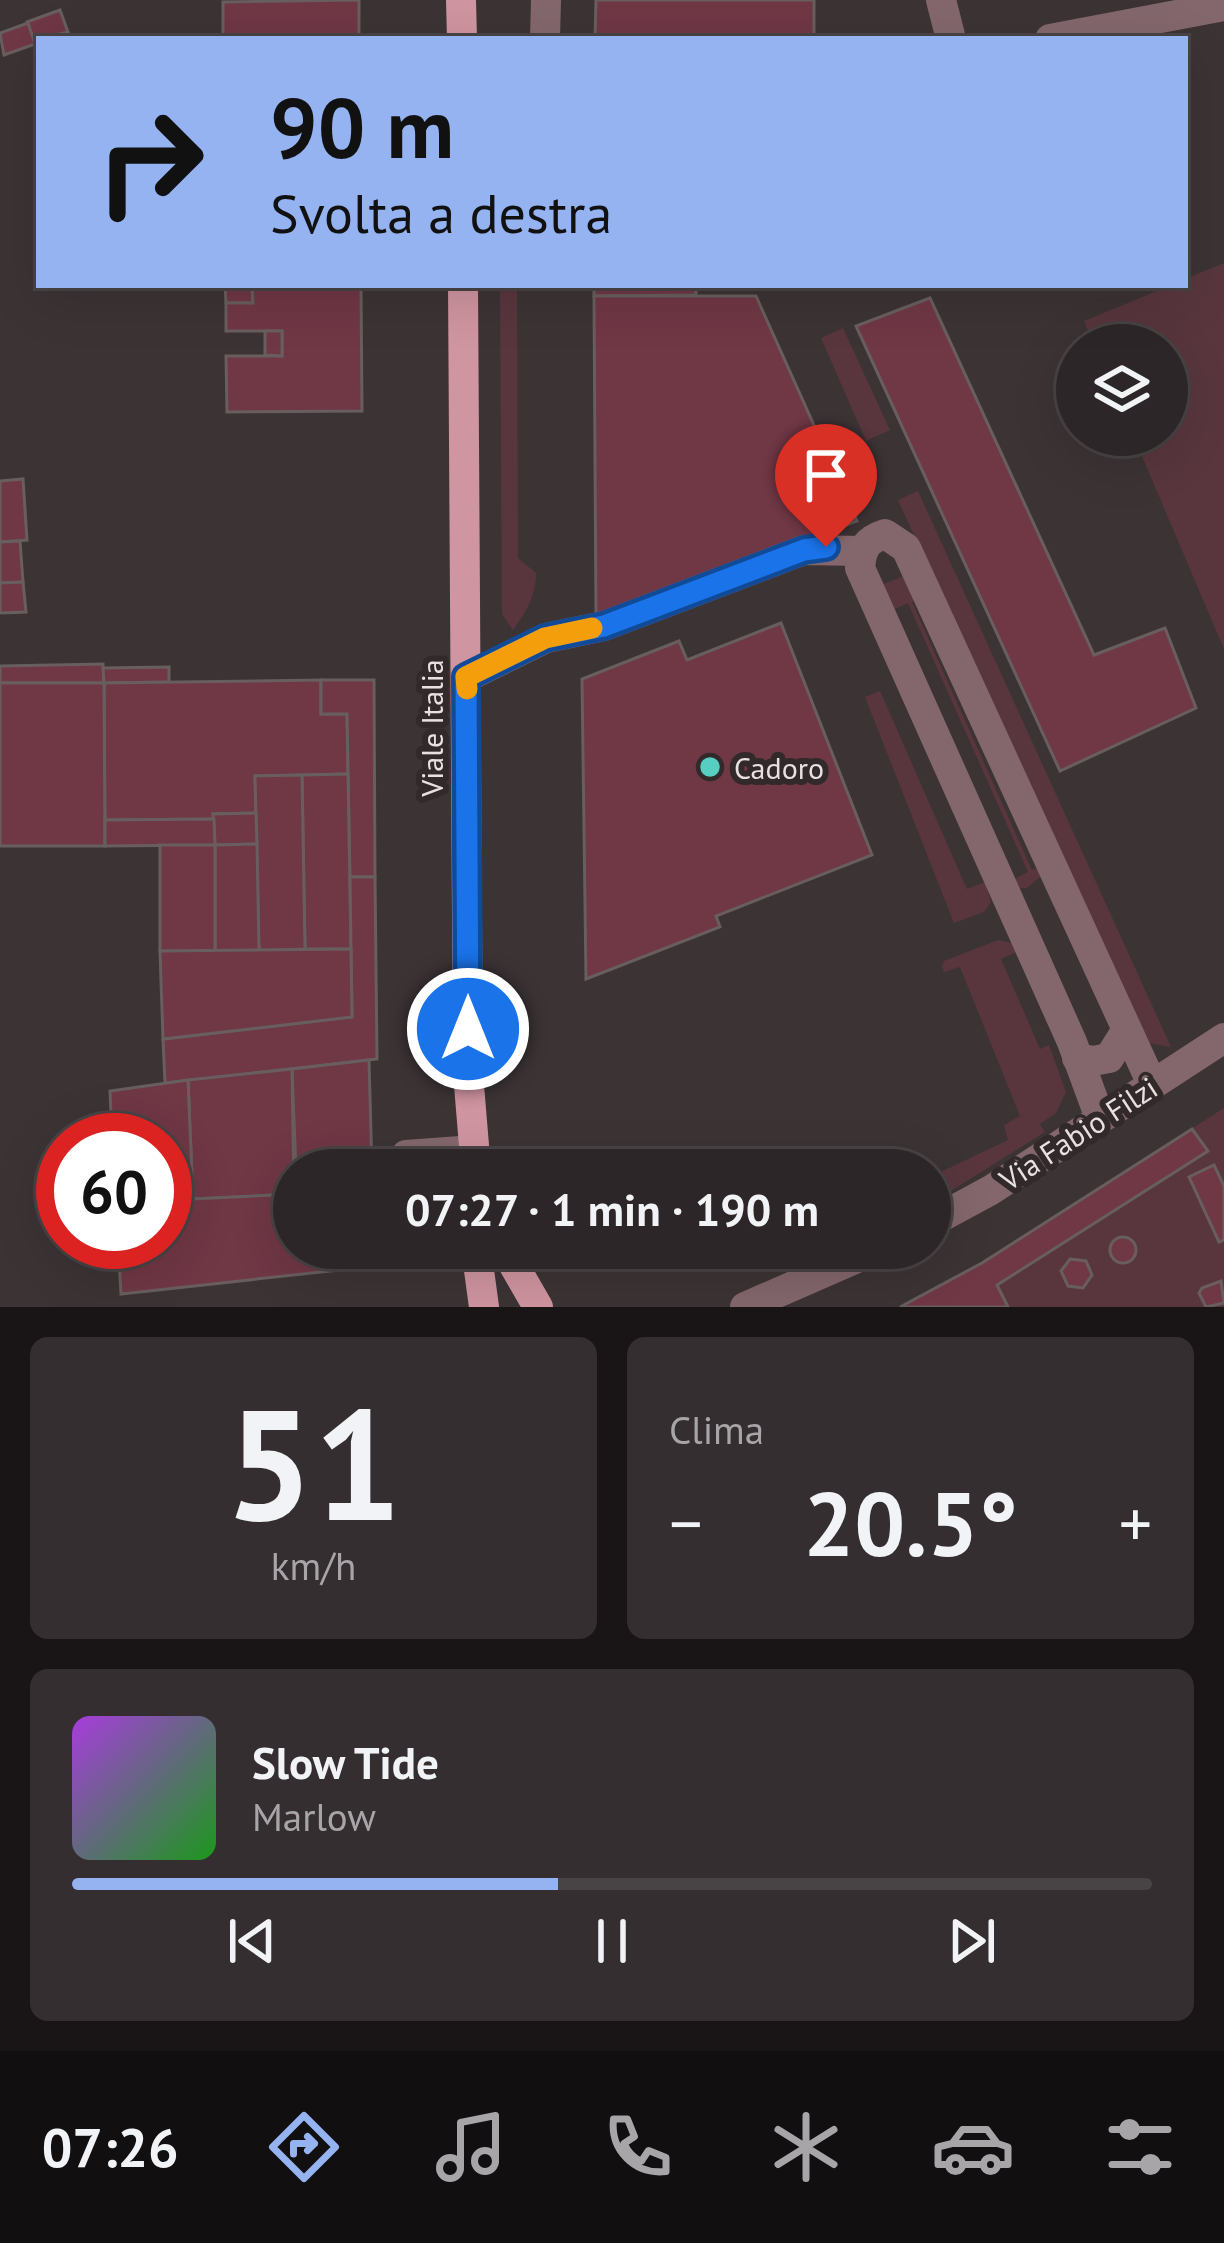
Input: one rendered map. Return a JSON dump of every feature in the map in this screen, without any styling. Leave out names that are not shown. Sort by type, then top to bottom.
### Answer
[{"type":"main road","points":[[461,0],[461,36]]},
{"type":"main road","name":"Viale Italia","points":[[464,288],[468,1072],[474,1149]]},
{"type":"main road","points":[[479,1269],[484,1307]]},
{"type":"main road","points":[[516,1269],[538,1307]]},
{"type":"street","points":[[545,36],[546,0]]},
{"type":"street","points":[[941,0],[950,36]]},
{"type":"street","points":[[1066,36],[1224,6]]},
{"type":"street","points":[[1100,1118],[860,568],[861,551],[870,539],[885,534],[906,548],[1152,1084]]},
{"type":"street","points":[[466,677],[545,638],[604,626],[804,550],[861,551]]},
{"type":"street","points":[[1077,1058],[1109,1058],[1126,1031]]},
{"type":"street","name":"Via Fabio Filzi","points":[[951,1212],[1224,1038]]},
{"type":"street","points":[[745,1307],[818,1269]]},
{"type":"shaded area","points":[[1224,263],[1224,649],[1142,456],[1188,456],[1188,324],[1084,321],[1164,288],[1188,288],[1188,278]]},
{"type":"shaded area","points":[[500,288],[517,288],[518,558],[536,573],[529,603],[513,630],[502,614]]},
{"type":"shaded area","points":[[843,328],[890,430],[866,441],[821,338]]},
{"type":"shaded area","points":[[918,491],[1171,1047],[1148,1043],[1139,1032],[898,500]]},
{"type":"shaded area","points":[[906,575],[917,599],[912,602],[1032,870],[1039,868],[1042,875],[1027,888],[1016,888],[1011,881],[1028,872],[908,603],[890,611],[879,586]]},
{"type":"shaded area","points":[[880,691],[967,889],[985,882],[991,902],[984,912],[954,923],[865,697]]},
{"type":"shaded area","points":[[998,940],[1012,943],[1016,952],[1001,959],[1040,1049],[1049,1045],[1066,1092],[1056,1113],[1040,1124],[1045,1132],[951,1191],[951,1167],[1008,1140],[1004,1125],[1020,1116],[960,967],[944,972],[944,961]]},
{"type":"shaded area","points":[[1224,1108],[1224,1307],[900,1307],[982,1263]]},
{"type":"building","points":[[359,0],[359,36],[223,36],[223,2]]},
{"type":"building","points":[[596,0],[814,0],[814,36],[595,36]]},
{"type":"building","points":[[60,10],[68,32],[36,36],[35,44],[27,22]]},
{"type":"building","points":[[28,23],[35,44],[4,55],[0,33]]},
{"type":"building","points":[[225,288],[252,288],[253,303],[226,303]]},
{"type":"building","points":[[252,288],[361,288],[362,411],[227,412],[226,356],[282,356],[282,331],[226,331],[226,303],[253,303]]},
{"type":"building","points":[[594,288],[696,288],[696,295],[594,296]]},
{"type":"building","points":[[594,296],[756,296],[857,521],[609,615],[596,615]]},
{"type":"building","points":[[930,298],[1094,655],[1165,628],[1196,708],[1060,771],[856,326]]},
{"type":"building","points":[[265,331],[282,331],[282,356],[265,355]]},
{"type":"building","points":[[23,479],[27,540],[0,542],[0,481]]},
{"type":"building","points":[[20,541],[23,582],[0,583],[0,542]]},
{"type":"building","points":[[23,582],[26,612],[0,613],[0,583]]},
{"type":"building","name":"Cadoro","points":[[781,623],[872,855],[716,916],[720,927],[586,979],[582,679],[679,641],[687,660]]},
{"type":"building","points":[[103,664],[104,683],[0,683],[0,666]]},
{"type":"building","points":[[169,667],[169,682],[104,683],[103,668]]},
{"type":"building","points":[[321,680],[321,714],[347,714],[348,774],[255,776],[256,813],[213,814],[214,819],[105,820],[104,683]]},
{"type":"building","points":[[321,680],[374,680],[375,877],[350,877],[347,714],[321,714]]},
{"type":"building","points":[[0,683],[104,683],[105,846],[0,846]]},
{"type":"building","points":[[348,774],[351,949],[305,949],[302,775]]},
{"type":"building","points":[[302,775],[305,949],[259,951],[255,776]]},
{"type":"building","points":[[256,813],[257,844],[215,845],[213,814]]},
{"type":"building","points":[[214,819],[215,845],[105,846],[105,820]]},
{"type":"building","points":[[257,844],[259,951],[215,951],[215,845]]},
{"type":"building","points":[[160,845],[215,845],[215,951],[160,951]]},
{"type":"building","points":[[350,877],[375,877],[377,1059],[165,1083],[163,1039],[352,1017]]},
{"type":"building","points":[[351,949],[352,1017],[163,1039],[160,951]]},
{"type":"building","points":[[369,1060],[371,1149],[295,1149],[292,1069]]},
{"type":"building","points":[[292,1069],[293,1149],[273,1149],[273,1195],[193,1199],[188,1080]]},
{"type":"building","points":[[188,1080],[189,1113],[111,1113],[110,1091]]},
{"type":"building","points":[[1192,1129],[1208,1151],[997,1285],[1008,1307],[900,1307],[982,1263]]},
{"type":"building","points":[[1214,1165],[1224,1186],[1224,1240],[1219,1242],[1189,1177]]},
{"type":"building","points":[[192,1175],[193,1199],[273,1195],[273,1269],[340,1269],[339,1270],[121,1294],[120,1269],[192,1269]]},
{"type":"building","points":[[1123,1237],[1136,1250],[1123,1263],[1110,1250]]},
{"type":"building","points":[[1070,1259],[1086,1261],[1092,1275],[1083,1288],[1068,1286],[1061,1271]]},
{"type":"building","points":[[1221,1281],[1224,1303],[1206,1307],[1199,1293]]},
{"type":"slow traffic","points":[[467,689],[466,677],[545,638],[592,628]]},
{"type":"place","name":"Cadoro","points":[[710,767]]},
{"type":"route","points":[[468,1029],[466,677],[545,638],[604,626],[804,550],[826,547]]}]
